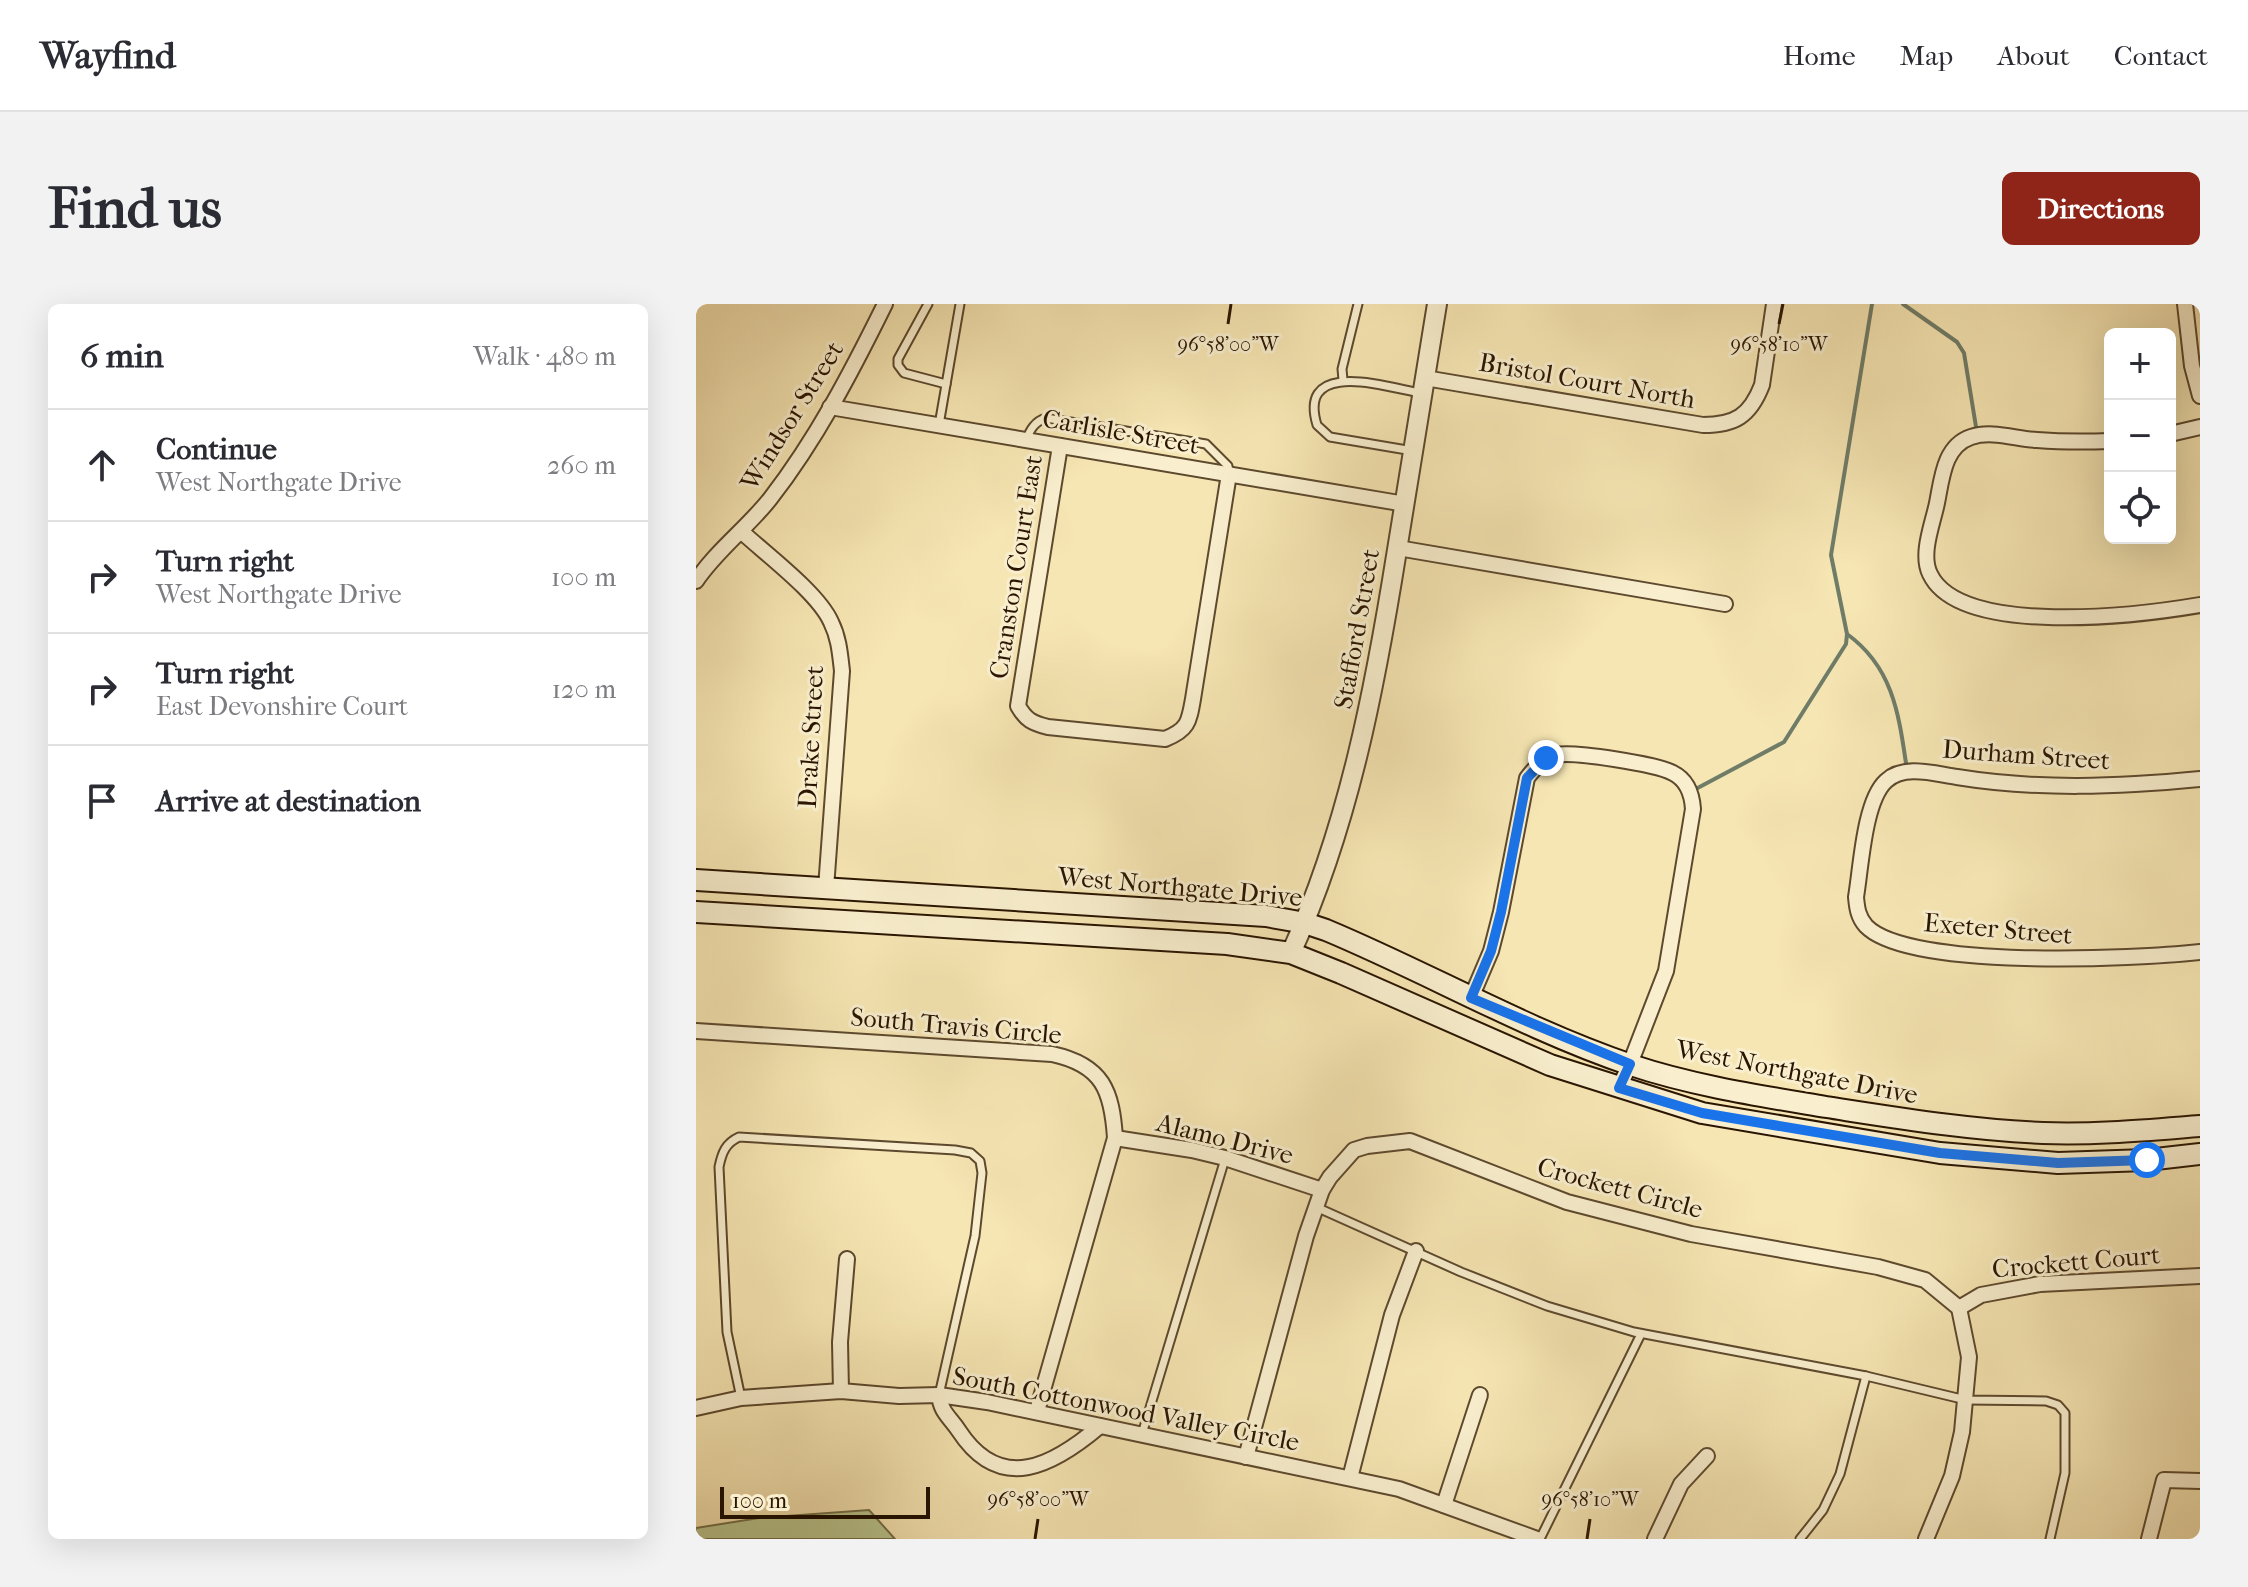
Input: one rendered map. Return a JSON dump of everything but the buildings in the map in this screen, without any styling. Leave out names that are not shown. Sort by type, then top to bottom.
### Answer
[{"type":"main road","name":"West Northgate Drive","points":[[696,880],[1229,913],[1305,923],[1355,942],[1471,998],[1630,1064],[1693,1082],[1933,1124],[2044,1133],[2200,1126]]},
{"type":"main road","name":"West Northgate Drive","points":[[696,912],[1227,944],[1291,953],[1506,1047],[1619,1088],[1702,1113],[1940,1153],[2058,1163],[2147,1160],[2200,1154]]},
{"type":"street","name":"Windsor Street","points":[[696,581],[742,532],[783,481],[830,407],[885,304]]},
{"type":"street","name":"Stafford Street","points":[[1291,953],[1305,923],[1342,818],[1380,659],[1437,304]]},
{"type":"street","name":"Bristol Court North","points":[[1424,386],[1715,425],[1741,418],[1754,402],[1762,385],[1774,304]]},
{"type":"street","points":[[2185,304],[2190,354],[2200,396]]},
{"type":"street","name":"Carlisle Street","points":[[830,407],[1405,504]]},
{"type":"street","points":[[2176,433],[2200,427]]},
{"type":"street","points":[[2104,441],[2070,443],[1983,434],[1956,446],[1949,455],[1943,473],[1927,552],[1928,571],[1938,588],[1953,599],[1970,607],[1991,611],[2077,618],[2200,605]]},
{"type":"street","name":"Cranston Court East","points":[[1060,446],[1018,706],[1032,723],[1048,727],[1165,739],[1180,733],[1186,726],[1229,474]]},
{"type":"street","name":"Drake Street","points":[[742,532],[814,598],[830,619],[838,641],[842,671],[826,888]]},
{"type":"street","points":[[1398,548],[1694,596],[1725,604]]},
{"type":"street","points":[[1471,998],[1491,951],[1501,912],[1527,778],[1546,758],[1558,754],[1616,760],[1673,773],[1689,789],[1693,809],[1666,971],[1619,1088]]},
{"type":"street","name":"Durham Street","points":[[1870,813],[1887,780],[1914,771],[1974,780],[2080,786],[2139,785],[2200,779]]},
{"type":"street","name":"Exeter Street","points":[[1870,813],[1856,897],[1857,911],[1867,928],[1882,937],[1898,943],[1951,952],[2076,960],[2149,958],[2200,952]]},
{"type":"street","name":"South Travis Circle","points":[[696,1031],[1052,1054],[1087,1068],[1103,1085],[1113,1104],[1115,1138],[1037,1411]]},
{"type":"street","name":"Alamo Drive","points":[[1115,1138],[1225,1158],[1322,1190]]},
{"type":"street","name":"Crockett Circle","points":[[1246,1457],[1322,1190],[1354,1150],[1367,1146],[1410,1141],[1422,1143],[1545,1196],[1567,1202],[1691,1234],[1912,1274],[1925,1280],[1959,1308]]},
{"type":"street","points":[[1350,1478],[1392,1315],[1416,1251]]},
{"type":"street","points":[[841,1391],[840,1342],[847,1259]]},
{"type":"street","name":"Crockett Court","points":[[1959,1308],[1981,1295],[2027,1286],[2200,1276]]},
{"type":"street","points":[[1926,1539],[1952,1476],[1962,1432],[1969,1357],[1959,1308]]},
{"type":"street","name":"South Cottonwood Valley Circle","points":[[696,1408],[741,1398],[841,1391],[899,1396],[939,1395],[1037,1411],[1399,1489],[1538,1539]]},
{"type":"street","points":[[939,1395],[940,1408],[969,1446],[990,1462],[1009,1467],[1030,1469],[1057,1458],[1100,1426]]},
{"type":"street","points":[[1444,1505],[1480,1395]]},
{"type":"street","points":[[1655,1539],[1681,1484],[1707,1456]]},
{"type":"street","points":[[2149,1539],[2164,1480],[2200,1481]]},
{"type":"lane","points":[[928,304],[898,359],[898,365],[904,373],[946,384]]},
{"type":"lane","points":[[939,425],[960,304]]},
{"type":"lane","points":[[1343,380],[1342,369],[1358,304]]},
{"type":"lane","points":[[1413,451],[1330,437],[1322,431],[1315,417],[1317,395],[1330,383],[1343,380],[1424,386]]},
{"type":"lane","points":[[1026,440],[1031,428],[1040,419],[1046,418],[1206,444],[1228,466],[1229,474]]},
{"type":"lane","points":[[741,1398],[727,1332],[719,1167],[722,1153],[730,1142],[739,1137],[955,1150],[971,1153],[980,1161],[982,1173],[975,1236],[939,1395]]},
{"type":"lane","points":[[1142,1436],[1225,1158]]},
{"type":"lane","points":[[1316,1207],[1547,1306],[1641,1334],[1866,1376],[1966,1400],[2046,1401],[2058,1405],[2065,1413],[2065,1473],[2050,1539]]},
{"type":"lane","points":[[1538,1539],[1641,1334]]},
{"type":"lane","points":[[1800,1539],[1823,1510],[1840,1474],[1866,1376]]},
{"type":"green space","points":[[869,1510],[895,1539],[696,1539],[696,1528],[759,1518]]},
{"type":"waterway","points":[[1692,791],[1784,742],[1846,644],[1847,634],[1831,555],[1872,304]]},
{"type":"waterway","points":[[1903,304],[1957,342],[1964,353],[1977,433]]},
{"type":"waterway","points":[[1847,634],[1863,647],[1885,678],[1897,712],[1907,770]]},
{"type":"route","points":[[1546,758],[1527,778],[1501,912],[1491,951],[1471,998],[1630,1064],[1619,1088],[1702,1113],[1940,1153],[2058,1163],[2147,1160]]}]
